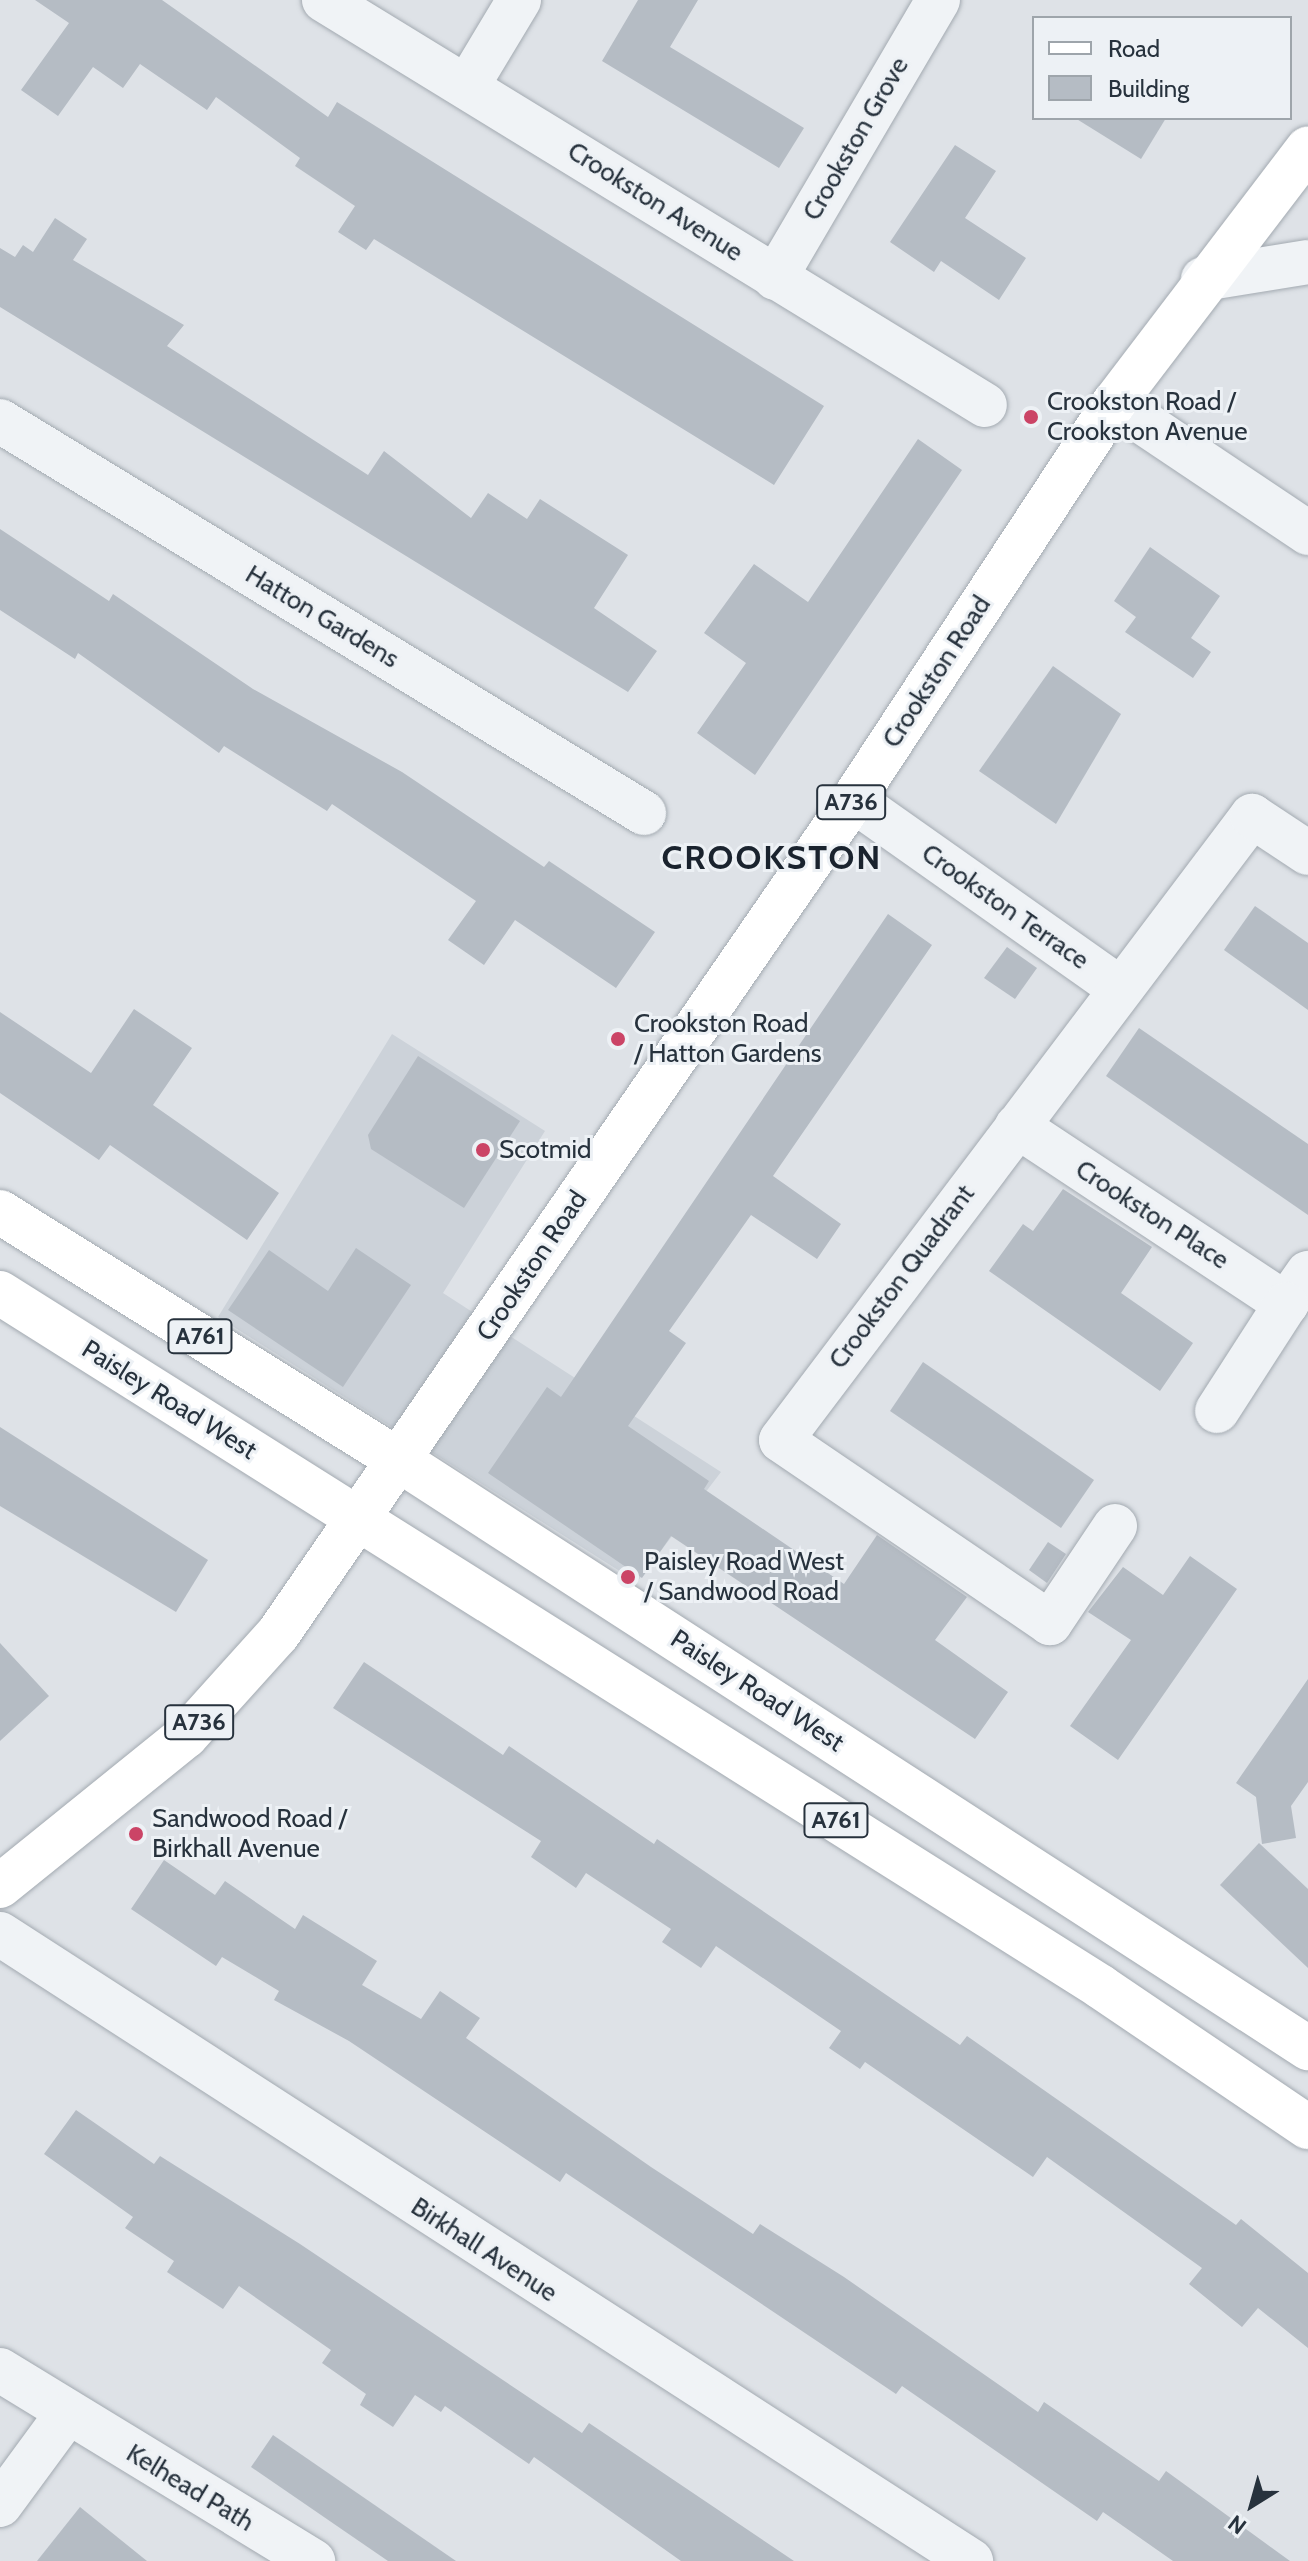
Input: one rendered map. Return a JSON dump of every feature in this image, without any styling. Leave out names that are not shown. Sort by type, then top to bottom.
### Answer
[{"type":"main road","name":"Crookston Road","points":[[360,1520],[853,800],[1114,403],[1203,279],[1308,148]]},
{"type":"main road","name":"Paisley Road West","points":[[0,1212],[399,1460],[1308,2048]]},
{"type":"main road","name":"Paisley Road West","points":[[0,1293],[1296,2119]]},
{"type":"main road","name":"A736","points":[[0,1886],[186,1736],[278,1634],[360,1520]]},
{"type":"main road","points":[[1296,2119],[1308,2071]]},
{"type":"street","name":"Crookston Avenue","points":[[324,0],[468,85],[775,278],[985,405]]},
{"type":"street","points":[[468,85],[519,0]]},
{"type":"street","name":"Crookston Grove","points":[[775,278],[938,0]]},
{"type":"street","points":[[1203,279],[1308,262]]},
{"type":"street","points":[[1114,403],[1308,533]]},
{"type":"street","name":"Hatton Gardens","points":[[0,421],[644,813]]},
{"type":"street","name":"Crookston Terrace","points":[[853,800],[1118,987]]},
{"type":"street","name":"Crookston Quadrant","points":[[1115,1526],[1050,1623],[781,1440],[1118,987],[1252,816],[1308,853]]},
{"type":"street","name":"Crookston Place","points":[[1017,1126],[1297,1289],[1217,1411]]},
{"type":"street","name":"Birkhall Avenue","points":[[0,1934],[971,2561]]},
{"type":"street","name":"Kelhead Path","points":[[0,2370],[66,2415],[313,2561]]},
{"type":"street","points":[[0,2505],[66,2415]]},
{"type":"shaded area","points":[[392,1034],[545,1131],[443,1293],[721,1472],[637,1582],[218,1317]]},
{"type":"building","points":[[35,0],[162,0],[328,117],[337,102],[824,406],[774,485],[374,239],[366,250],[338,232],[355,206],[295,166],[300,158],[216,97],[207,110],[140,64],[123,88],[93,67],[58,116],[21,90],[69,23]]},
{"type":"building","points":[[638,0],[698,0],[670,47],[804,128],[779,168],[602,61]]},
{"type":"building","points":[[1078,120],[1165,120],[1141,159]]},
{"type":"building","points":[[955,145],[996,171],[965,218],[1026,258],[999,300],[941,261],[934,272],[890,242]]},
{"type":"building","points":[[55,218],[87,239],[73,260],[184,325],[167,346],[368,475],[384,451],[471,518],[488,493],[527,519],[540,499],[628,555],[594,608],[657,651],[628,692],[0,307],[0,248],[15,257],[23,245],[33,252]]},
{"type":"building","points":[[918,439],[962,470],[755,775],[697,733],[746,663],[704,633],[754,564],[808,602]]},
{"type":"building","points":[[0,529],[109,601],[113,594],[253,689],[402,772],[544,867],[549,861],[655,932],[616,988],[515,920],[484,965],[448,940],[476,901],[332,804],[327,811],[224,746],[219,753],[78,653],[75,659],[0,610]]},
{"type":"building","points":[[1150,547],[1220,596],[1191,638],[1211,652],[1193,678],[1125,632],[1136,617],[1114,601]]},
{"type":"building","points":[[1053,666],[1121,714],[1056,824],[979,771]]},
{"type":"building","points":[[1255,906],[1308,943],[1308,1010],[1224,950]]},
{"type":"building","points":[[888,914],[932,945],[773,1176],[841,1224],[817,1259],[751,1215],[669,1331],[686,1343],[628,1426],[709,1481],[704,1489],[844,1584],[877,1535],[967,1597],[935,1640],[1008,1692],[975,1739],[671,1536],[642,1578],[488,1473],[547,1387],[561,1397]]},
{"type":"building","points":[[1007,947],[1037,968],[1015,999],[984,978]]},
{"type":"building","points":[[134,1009],[192,1048],[153,1105],[279,1193],[247,1240],[110,1145],[99,1160],[0,1093],[0,1012],[91,1073]]},
{"type":"building","points":[[1139,1028],[1308,1144],[1308,1215],[1106,1076]]},
{"type":"building","points":[[418,1056],[520,1121],[464,1208],[371,1149],[368,1135]]},
{"type":"building","points":[[1063,1189],[1152,1247],[1121,1293],[1193,1343],[1160,1391],[989,1271],[1023,1224],[1033,1231]]},
{"type":"building","points":[[356,1248],[411,1285],[343,1387],[228,1310],[269,1250],[328,1291]]},
{"type":"building","points":[[923,1362],[1094,1480],[1061,1528],[890,1411]]},
{"type":"building","points":[[0,1427],[208,1560],[176,1612],[0,1506]]},
{"type":"building","points":[[1048,1542],[1066,1554],[1047,1583],[1029,1570]]},
{"type":"building","points":[[1190,1556],[1237,1589],[1118,1760],[1070,1726],[1131,1640],[1088,1612],[1123,1567],[1163,1595]]},
{"type":"building","points":[[0,1643],[49,1696],[0,1741]]},
{"type":"building","points":[[364,1662],[503,1755],[509,1746],[654,1844],[657,1839],[960,2045],[967,2036],[1236,2225],[1241,2219],[1308,2273],[1308,2348],[1258,2308],[1242,2327],[1189,2284],[1202,2268],[1047,2157],[1033,2177],[865,2062],[860,2069],[829,2048],[841,2031],[716,1946],[701,1968],[662,1942],[671,1929],[586,1873],[576,1888],[531,1857],[541,1841],[333,1708]]},
{"type":"building","points":[[1308,1679],[1308,1782],[1291,1806],[1296,1838],[1262,1844],[1256,1797],[1236,1783]]},
{"type":"building","points":[[1259,1843],[1308,1889],[1308,1968],[1220,1885]]},
{"type":"building","points":[[164,1860],[215,1895],[225,1881],[295,1929],[303,1915],[377,1961],[362,1985],[421,2019],[440,1991],[480,2018],[466,2038],[651,2167],[753,2234],[760,2224],[844,2277],[1038,2412],[1044,2402],[1159,2481],[1166,2471],[1290,2561],[1173,2561],[1103,2512],[1097,2521],[902,2386],[896,2394],[566,2173],[560,2182],[349,2041],[274,2000],[279,1991],[222,1957],[216,1966],[131,1909]]},
{"type":"building","points":[[76,2110],[154,2164],[160,2156],[300,2244],[582,2433],[589,2423],[794,2561],[681,2561],[534,2457],[529,2464],[445,2406],[441,2412],[415,2395],[393,2427],[360,2405],[366,2394],[322,2363],[331,2350],[239,2286],[223,2309],[167,2272],[174,2261],[125,2228],[133,2217],[44,2154]]},
{"type":"building","points":[[273,2435],[456,2561],[388,2561],[251,2467]]},
{"type":"building","points":[[80,2507],[147,2561],[37,2561]]},
{"type":"place","name":"Crookston Road / Crookston Avenue","points":[[1031,417]]},
{"type":"place","name":"Crookston Road / Hatton Gardens","points":[[618,1039]]},
{"type":"place","name":"Scotmid","points":[[483,1150]]},
{"type":"place","name":"Paisley Road West / Sandwood Road","points":[[628,1577]]},
{"type":"place","name":"Sandwood Road / Birkhall Avenue","points":[[136,1834]]},
{"type":"district","name":"CROOKSTON","points":[[772,858]]}]
